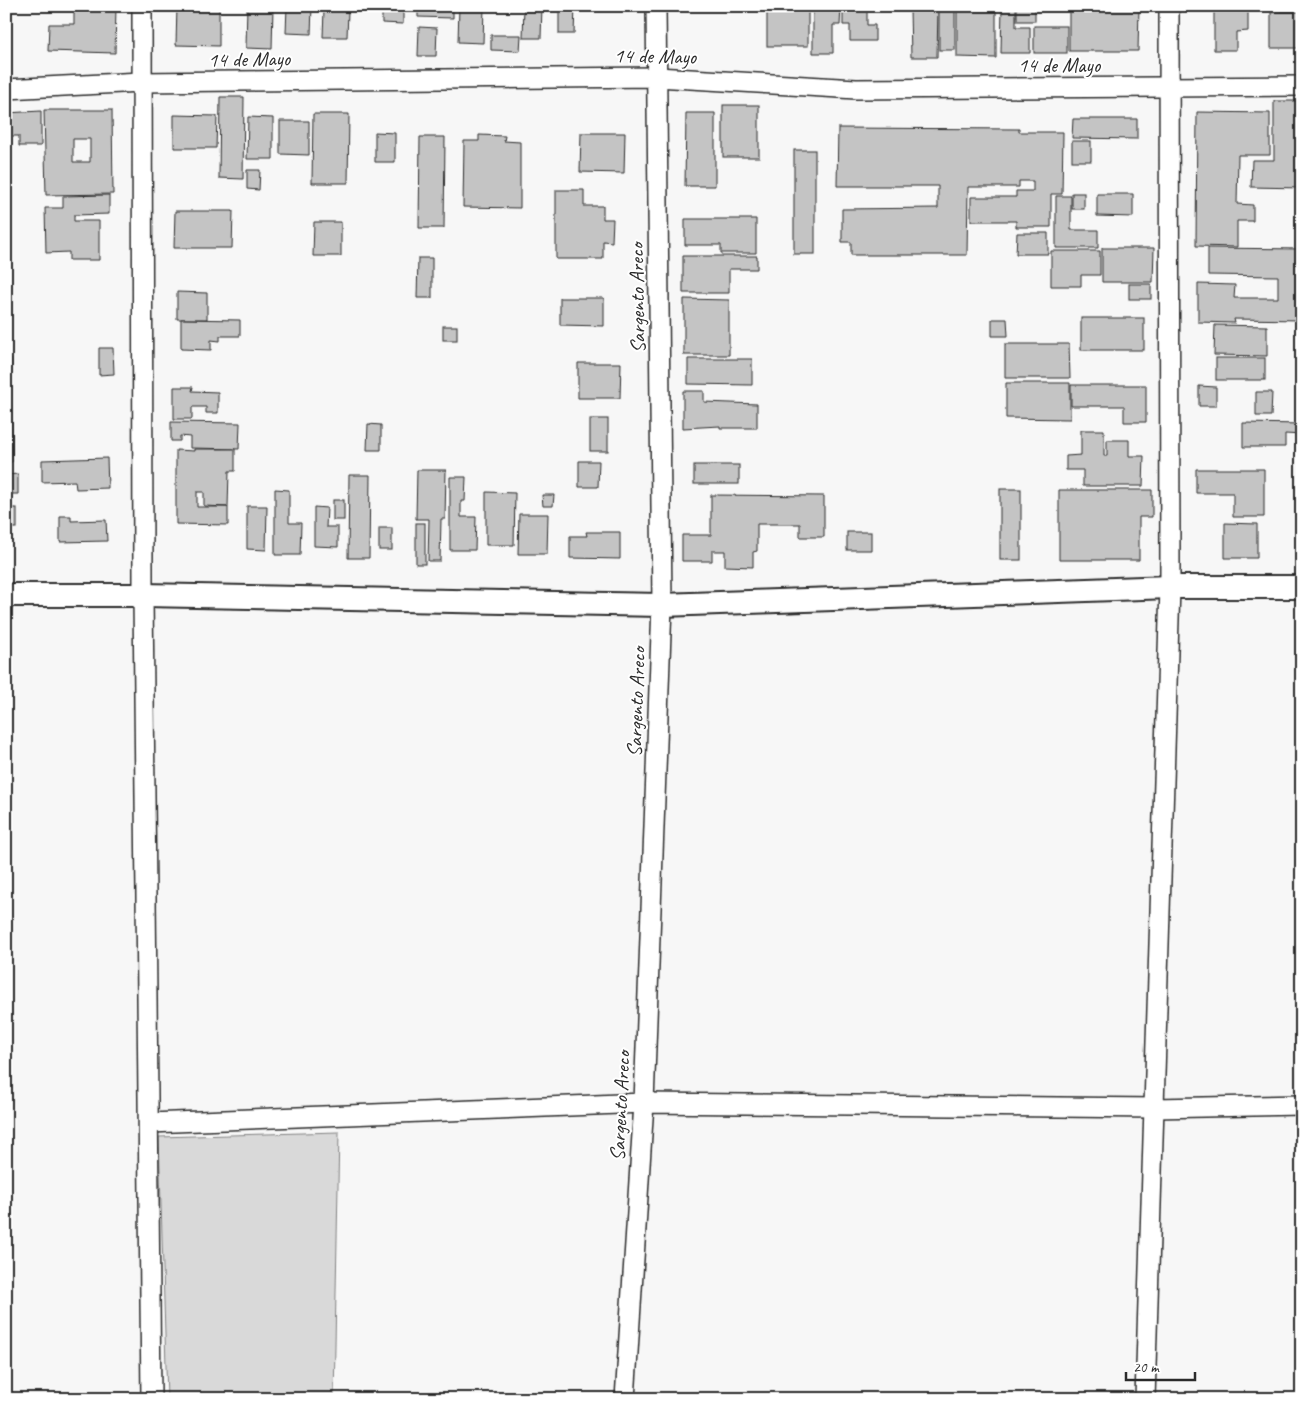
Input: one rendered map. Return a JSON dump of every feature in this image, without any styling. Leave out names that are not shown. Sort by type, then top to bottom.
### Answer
[{"type":"street","points":[[142,6],[143,595],[150,1123],[151,1399]]},
{"type":"street","name":"Sargento Areco","points":[[625,1399],[644,1103],[662,605],[656,6]]},
{"type":"street","points":[[1146,1399],[1170,587],[1171,88],[1169,6]]},
{"type":"street","name":"14 de Mayo","points":[[6,89],[141,82],[657,77],[856,89],[1302,86]]},
{"type":"street","points":[[6,595],[143,595],[662,605],[1170,587],[1302,587]]},
{"type":"street","points":[[150,1123],[644,1103],[1155,1108],[1302,1105]]},
{"type":"shaded area","points":[[339,1132],[334,1399],[167,1399],[159,1137]]},
{"type":"building","points":[[74,6],[116,6],[115,53],[48,51],[49,24],[74,24]]},
{"type":"building","points":[[177,6],[219,6],[219,46],[176,45]]},
{"type":"building","points":[[247,6],[273,6],[272,49],[246,48]]},
{"type":"building","points":[[287,6],[312,6],[311,34],[286,33]]},
{"type":"building","points":[[382,6],[403,6],[403,24],[382,23]]},
{"type":"building","points":[[418,6],[453,6],[453,18],[418,17]]},
{"type":"building","points":[[459,6],[484,6],[483,43],[458,42]]},
{"type":"building","points":[[524,6],[542,6],[541,38],[523,38]]},
{"type":"building","points":[[559,6],[575,6],[574,34],[559,34]]},
{"type":"building","points":[[767,6],[808,6],[808,46],[767,46]]},
{"type":"building","points":[[813,6],[841,6],[840,25],[833,25],[833,53],[813,53]]},
{"type":"building","points":[[843,6],[867,6],[867,25],[875,25],[875,41],[850,41],[850,25],[843,25]]},
{"type":"building","points":[[922,6],[938,6],[937,57],[911,57],[910,9],[922,10]]},
{"type":"building","points":[[939,6],[955,6],[955,50],[939,50]]},
{"type":"building","points":[[957,6],[996,6],[996,58],[957,57]]},
{"type":"building","points":[[1002,6],[1016,6],[1016,27],[1030,27],[1030,53],[1001,53]]},
{"type":"building","points":[[1017,6],[1035,6],[1035,21],[1017,21]]},
{"type":"building","points":[[1069,6],[1139,6],[1138,51],[1069,51]]},
{"type":"building","points":[[1235,6],[1248,6],[1248,31],[1236,32],[1236,50],[1214,50],[1214,9],[1235,9]]},
{"type":"building","points":[[1281,6],[1302,6],[1302,11],[1281,11]]},
{"type":"building","points":[[324,10],[348,11],[347,37],[323,37]]},
{"type":"building","points":[[1271,12],[1302,12],[1302,48],[1271,48]]},
{"type":"building","points":[[1034,26],[1067,26],[1067,53],[1034,53]]},
{"type":"building","points":[[419,27],[437,28],[436,56],[418,56]]},
{"type":"building","points":[[491,35],[521,35],[520,51],[491,50]]},
{"type":"building","points":[[220,97],[244,97],[243,179],[219,178]]},
{"type":"building","points":[[1274,101],[1302,101],[1302,188],[1251,187],[1252,160],[1274,160]]},
{"type":"building","points":[[723,105],[759,105],[759,157],[723,157]]},
{"type":"building","points":[[44,110],[112,110],[113,194],[46,195]],"holes":[[[73,139],[90,139],[90,162],[73,162]]]},
{"type":"building","points":[[41,111],[41,146],[19,146],[19,136],[6,136],[6,113]]},
{"type":"building","points":[[1197,112],[1270,113],[1270,155],[1238,155],[1237,204],[1253,205],[1253,221],[1237,221],[1237,247],[1196,246]]},
{"type":"building","points":[[686,113],[715,113],[715,186],[685,186]]},
{"type":"building","points":[[313,114],[349,114],[348,183],[312,183]]},
{"type":"building","points":[[174,115],[217,116],[216,148],[174,148]]},
{"type":"building","points":[[248,117],[273,118],[273,159],[247,159]]},
{"type":"building","points":[[1073,119],[1137,119],[1137,139],[1072,138]]},
{"type":"building","points":[[280,121],[309,121],[309,155],[280,154]]},
{"type":"building","points":[[838,128],[1019,129],[1019,132],[1063,132],[1062,194],[1051,194],[1051,227],[1016,227],[1016,221],[971,221],[971,197],[1016,197],[1016,191],[1033,191],[1033,181],[1019,181],[1019,187],[968,187],[967,255],[851,255],[851,242],[842,242],[842,209],[938,208],[938,186],[837,186]]},
{"type":"building","points":[[375,132],[395,133],[395,162],[375,162]]},
{"type":"building","points":[[581,133],[625,133],[624,173],[580,172]]},
{"type":"building","points":[[479,135],[505,136],[504,141],[520,142],[520,208],[463,207],[464,141],[479,141]]},
{"type":"building","points":[[420,137],[445,137],[444,228],[419,228]]},
{"type":"building","points":[[1072,141],[1091,141],[1091,161],[1072,161]]},
{"type":"building","points":[[794,150],[815,150],[815,254],[794,254]]},
{"type":"building","points":[[247,170],[260,170],[259,190],[247,189]]},
{"type":"building","points":[[556,190],[584,190],[584,206],[603,206],[603,219],[613,219],[612,242],[603,241],[603,259],[556,259]]},
{"type":"building","points":[[1072,193],[1084,193],[1084,209],[1072,209]]},
{"type":"building","points":[[1097,194],[1133,194],[1133,217],[1097,216]]},
{"type":"building","points":[[109,195],[109,214],[74,215],[74,221],[99,221],[99,260],[69,260],[69,252],[46,253],[45,208],[63,208],[63,196]]},
{"type":"building","points":[[1056,196],[1071,196],[1071,230],[1098,230],[1098,248],[1056,248]]},
{"type":"building","points":[[175,211],[233,211],[232,248],[174,248]]},
{"type":"building","points":[[685,219],[756,219],[756,253],[721,253],[721,245],[685,245]]},
{"type":"building","points":[[314,222],[341,222],[341,256],[313,256]]},
{"type":"building","points":[[1017,233],[1048,233],[1048,254],[1016,254]]},
{"type":"building","points":[[1102,248],[1154,248],[1153,282],[1102,282]]},
{"type":"building","points":[[1208,248],[1302,249],[1302,320],[1234,319],[1235,323],[1198,322],[1198,284],[1235,285],[1234,298],[1278,298],[1278,276],[1208,275]]},
{"type":"building","points":[[1051,251],[1100,251],[1100,275],[1081,275],[1081,286],[1051,286]]},
{"type":"building","points":[[683,256],[757,256],[757,269],[729,269],[729,293],[683,293]]},
{"type":"building","points":[[418,258],[432,258],[432,298],[417,298]]},
{"type":"building","points":[[1129,284],[1151,284],[1151,299],[1129,299]]},
{"type":"building","points":[[177,292],[207,293],[207,319],[177,319]]},
{"type":"building","points":[[560,298],[604,298],[604,326],[560,325]]},
{"type":"building","points":[[684,299],[729,300],[729,355],[684,355]]},
{"type":"building","points":[[1081,318],[1144,318],[1144,350],[1081,350]]},
{"type":"building","points":[[181,319],[240,320],[240,336],[220,336],[220,341],[211,340],[211,350],[181,349]]},
{"type":"building","points":[[992,319],[1007,319],[1008,336],[992,336]]},
{"type":"building","points":[[1215,325],[1267,326],[1267,356],[1214,355]]},
{"type":"building","points":[[443,326],[457,326],[457,340],[443,340]]},
{"type":"building","points":[[1005,344],[1069,344],[1070,378],[1005,378]]},
{"type":"building","points":[[99,348],[113,348],[114,374],[99,375]]},
{"type":"building","points":[[6,358],[11,358],[12,462],[6,462]]},
{"type":"building","points":[[1216,358],[1265,358],[1265,380],[1216,380]]},
{"type":"building","points":[[688,359],[752,359],[752,385],[688,384]]},
{"type":"building","points":[[578,363],[621,363],[620,398],[578,398]]},
{"type":"building","points":[[1006,383],[1070,383],[1070,419],[1006,418]]},
{"type":"building","points":[[1071,385],[1146,385],[1146,422],[1124,422],[1124,406],[1071,406]]},
{"type":"building","points":[[1199,386],[1216,387],[1216,406],[1199,406]]},
{"type":"building","points":[[174,387],[193,387],[192,391],[218,392],[218,413],[206,413],[206,407],[192,407],[192,419],[174,419]]},
{"type":"building","points":[[683,391],[704,391],[704,402],[757,404],[757,428],[720,428],[720,426],[683,428]]},
{"type":"building","points":[[1256,392],[1272,392],[1271,416],[1256,416]]},
{"type":"building","points":[[590,419],[608,419],[608,451],[590,451]]},
{"type":"building","points":[[171,422],[240,423],[239,449],[190,448],[190,437],[180,436],[180,441],[171,441]]},
{"type":"building","points":[[1243,423],[1302,424],[1302,435],[1285,434],[1285,447],[1243,447]]},
{"type":"building","points":[[368,424],[381,425],[381,450],[367,450]]},
{"type":"building","points":[[1081,430],[1104,430],[1104,456],[1107,456],[1107,440],[1129,440],[1129,456],[1144,456],[1143,486],[1083,486],[1083,470],[1066,470],[1066,456],[1081,455]]},
{"type":"building","points":[[194,449],[235,449],[235,471],[229,471],[228,525],[176,524],[176,450],[194,451]],"holes":[[[197,492],[204,492],[204,506],[228,507],[197,507]]]},
{"type":"building","points":[[107,458],[108,488],[76,489],[75,481],[42,482],[42,460]]},
{"type":"building","points":[[579,461],[599,461],[598,487],[579,487]]},
{"type":"building","points":[[694,465],[739,465],[739,484],[694,484]]},
{"type":"building","points":[[1196,469],[1264,469],[1264,517],[1233,517],[1233,493],[1196,493]]},
{"type":"building","points":[[417,470],[446,470],[445,519],[441,519],[440,561],[428,561],[429,519],[416,519]]},
{"type":"building","points":[[18,474],[18,494],[6,494],[6,475]]},
{"type":"building","points":[[349,475],[370,475],[369,558],[348,558]]},
{"type":"building","points":[[450,477],[466,477],[465,501],[461,501],[461,517],[476,517],[475,550],[450,550]]},
{"type":"building","points":[[275,489],[289,490],[289,523],[301,523],[300,555],[275,555]]},
{"type":"building","points":[[1000,489],[1021,489],[1021,560],[1000,560]]},
{"type":"building","points":[[1059,490],[1152,490],[1152,517],[1139,517],[1139,560],[1059,560]]},
{"type":"building","points":[[486,492],[515,493],[514,545],[486,545]]},
{"type":"building","points":[[542,495],[554,495],[553,506],[543,506]]},
{"type":"building","points":[[711,495],[824,496],[824,537],[800,537],[800,524],[757,524],[757,551],[753,552],[753,567],[725,566],[725,551],[712,551],[712,561],[682,561],[682,535],[711,535]]},
{"type":"building","points":[[333,500],[344,500],[344,520],[333,520]]},
{"type":"building","points":[[247,506],[267,506],[266,550],[247,549]]},
{"type":"building","points":[[314,507],[327,508],[326,527],[338,527],[338,547],[314,546]]},
{"type":"building","points":[[6,508],[17,508],[17,528],[6,528]]},
{"type":"building","points":[[519,514],[548,514],[547,554],[518,554]]},
{"type":"building","points":[[60,516],[71,516],[71,521],[106,520],[107,541],[60,542]]},
{"type":"building","points":[[416,523],[425,523],[425,564],[416,564]]},
{"type":"building","points":[[1225,523],[1257,524],[1257,558],[1225,558]]},
{"type":"building","points":[[379,528],[392,528],[392,550],[379,550]]},
{"type":"building","points":[[586,532],[620,532],[620,559],[570,558],[570,536],[587,536]]},
{"type":"building","points":[[847,532],[871,532],[871,550],[847,550]]}]
